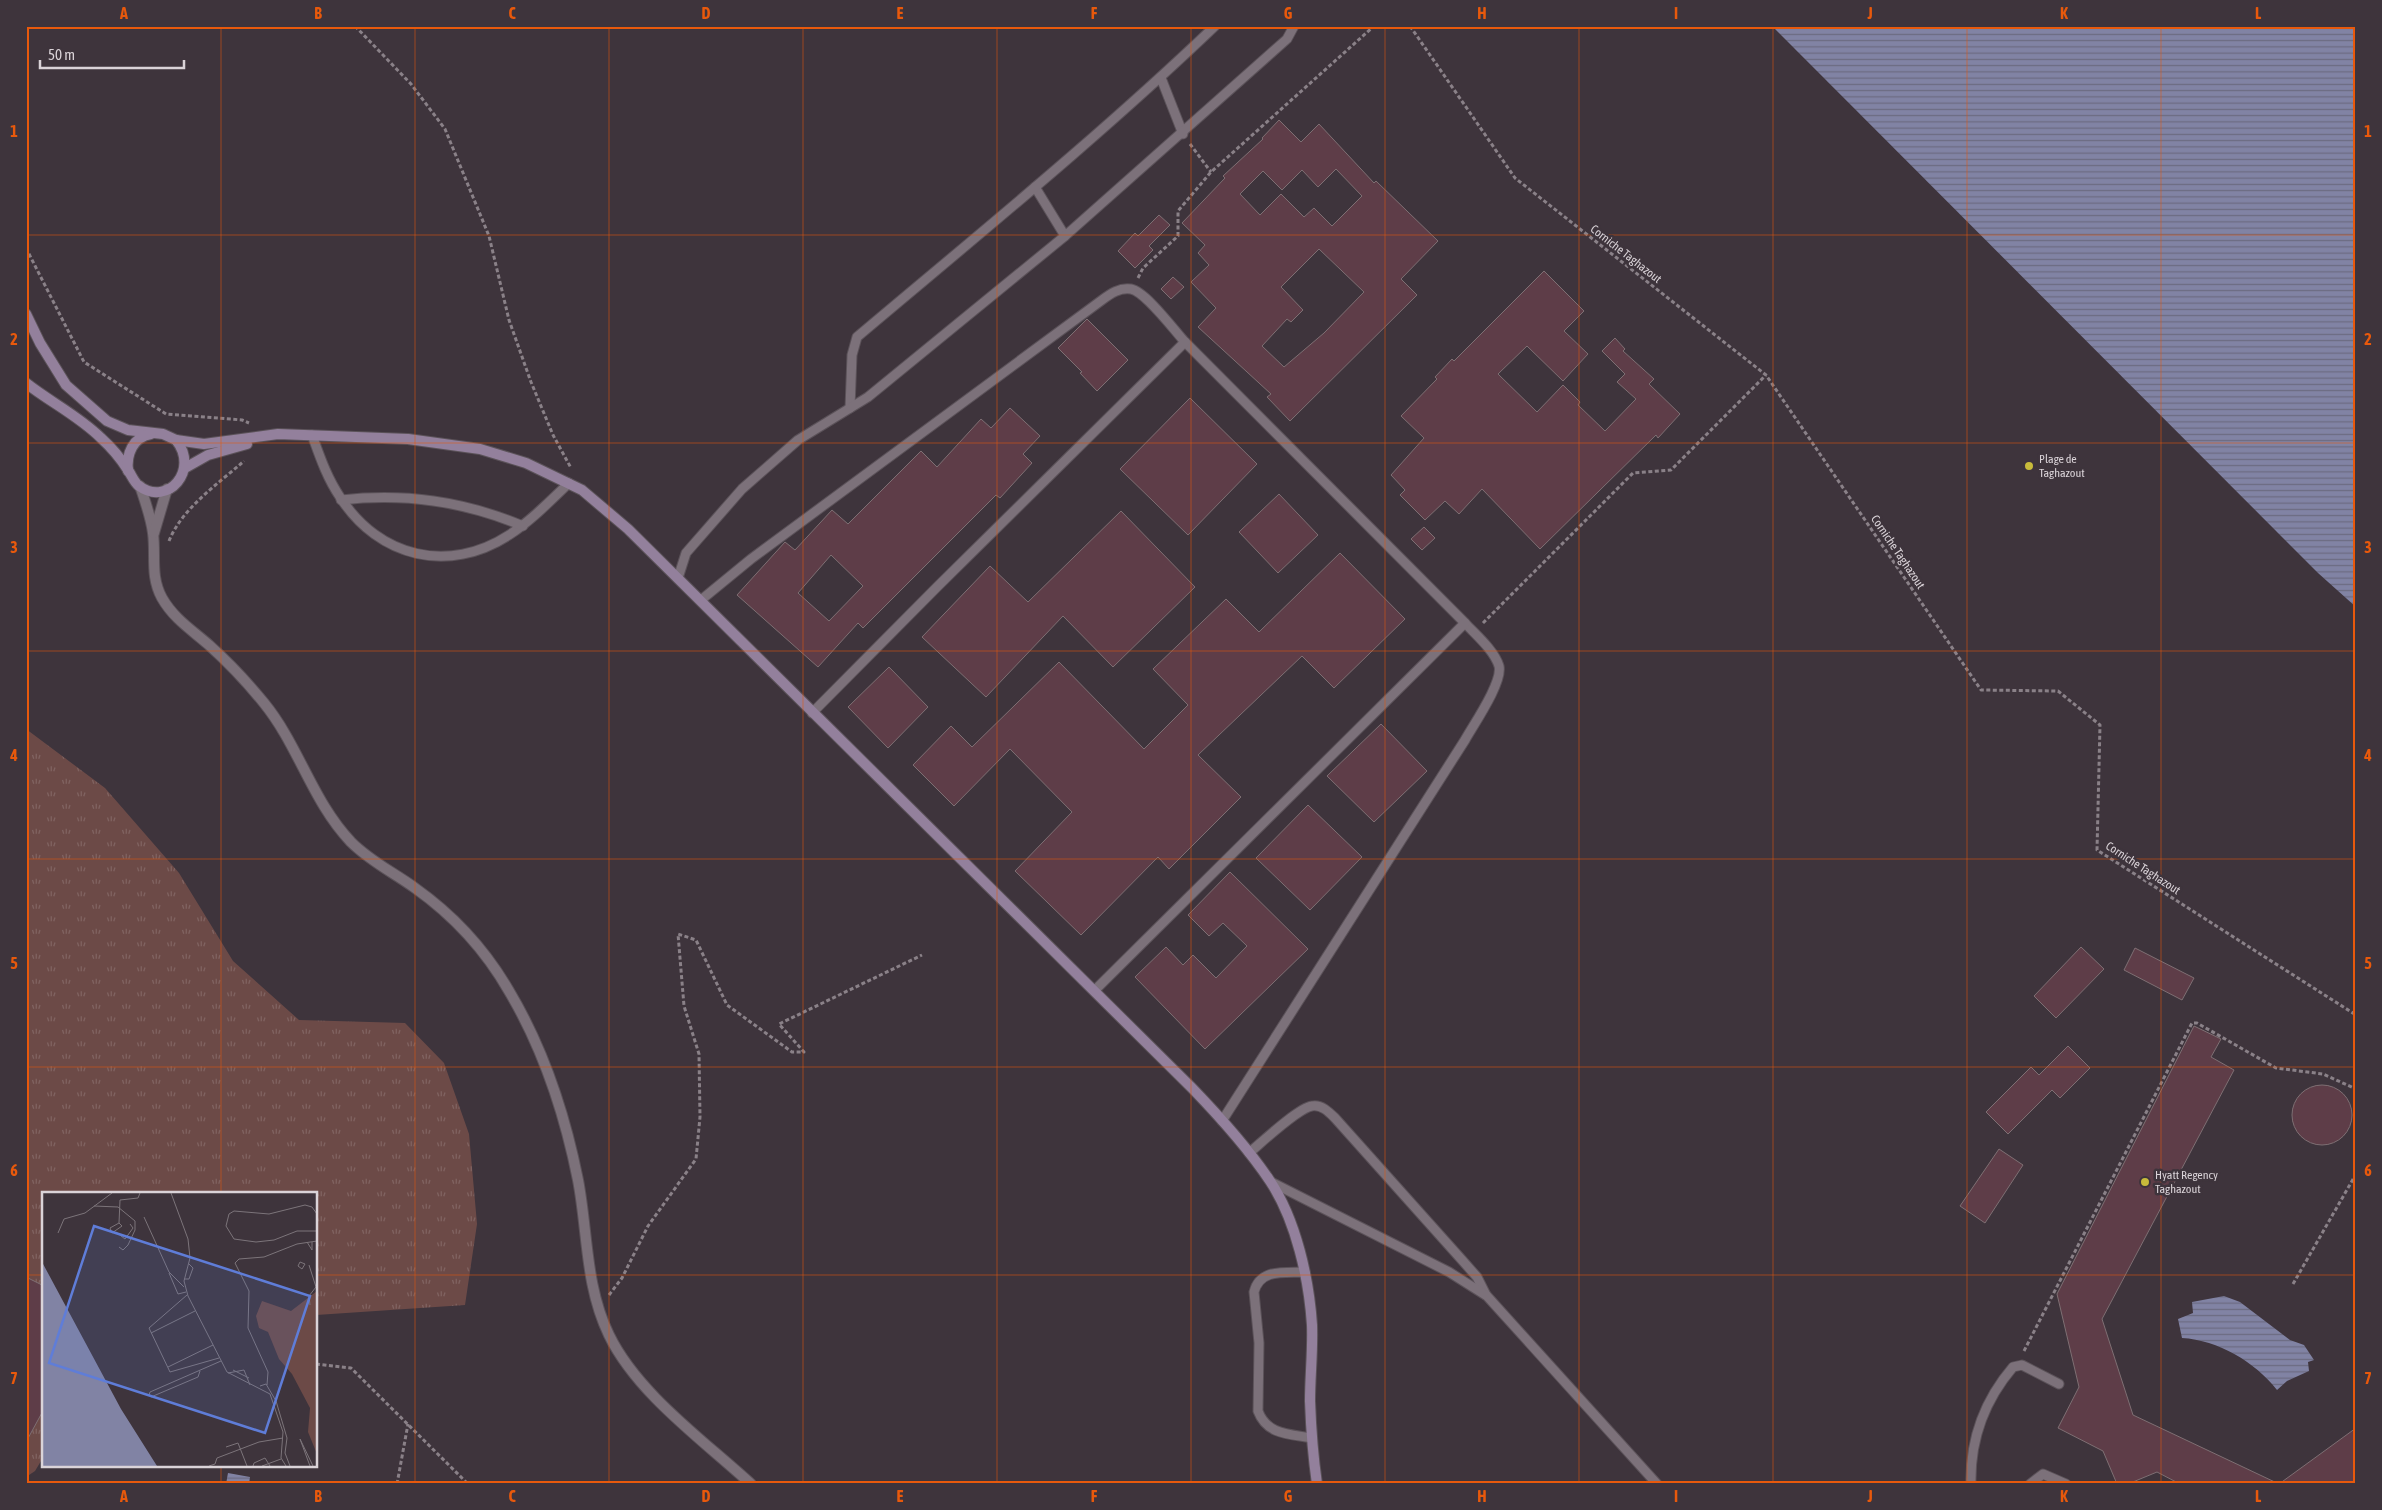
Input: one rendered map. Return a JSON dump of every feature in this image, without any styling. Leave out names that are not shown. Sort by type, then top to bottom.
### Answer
[{"type":"street","points":[[26,314],[57,373],[82,401],[107,421],[128,430],[156,434]]},
{"type":"street","points":[[26,383],[100,437],[140,486],[154,534],[153,574],[162,597],[178,620],[238,673],[265,704],[288,737],[324,808],[367,858],[416,888],[471,937],[509,991],[540,1056],[562,1113],[578,1182],[592,1287],[608,1334],[646,1389],[751,1484]]},
{"type":"street","points":[[128,470],[128,453],[132,446],[146,435],[163,434],[176,440],[204,444],[278,434],[408,439],[480,449],[526,463],[582,490],[628,529],[1222,1121],[1271,1182],[1287,1217],[1305,1272],[1312,1326],[1312,1438],[1317,1484]]},
{"type":"street","points":[[185,468],[208,455],[278,434]]},
{"type":"street","points":[[140,486],[148,490],[167,489],[179,481],[185,468],[184,454],[176,440]]},
{"type":"street","points":[[154,534],[167,489]]},
{"type":"lane","points":[[850,408],[852,362],[857,337],[1161,78],[1215,26]]},
{"type":"lane","points":[[678,578],[686,553],[742,489],[798,440],[868,397],[1065,236],[1182,134],[1286,39],[1294,26]]},
{"type":"lane","points":[[1161,78],[1182,134]]},
{"type":"lane","points":[[1035,187],[1065,236]]},
{"type":"lane","points":[[701,600],[751,559],[1102,300],[1120,290],[1133,290],[1146,299],[1185,342],[1465,623],[1494,656],[1499,669],[1497,681],[1465,740],[1222,1121]]},
{"type":"lane","points":[[812,713],[1185,342]]},
{"type":"lane","points":[[312,435],[324,469],[341,500],[364,525],[378,536],[406,551],[420,555],[448,557],[463,555],[495,543],[523,526],[569,483]]},
{"type":"lane","points":[[341,500],[394,496],[421,498],[473,508],[523,526]]},
{"type":"lane","points":[[1094,992],[1465,623]]},
{"type":"lane","points":[[1249,1153],[1300,1111],[1311,1106],[1320,1106],[1335,1118],[1477,1277],[1487,1296],[1657,1484]]},
{"type":"lane","points":[[1271,1182],[1449,1272],[1487,1296]]},
{"type":"lane","points":[[1305,1272],[1271,1273],[1259,1280],[1255,1286],[1259,1343],[1258,1411],[1262,1421],[1269,1429],[1279,1433],[1312,1438]]},
{"type":"lane","points":[[1971,1484],[1972,1457],[1981,1420],[1992,1398],[2010,1371],[2017,1365],[2027,1367],[2059,1384]]},
{"type":"lane","points":[[2030,1484],[2043,1474],[2066,1484]]},
{"type":"path","points":[[355,26],[411,84],[444,129],[489,236],[509,320],[531,382],[553,435],[582,490]]},
{"type":"path","points":[[1133,290],[1143,268],[1178,236],[1178,211],[1211,172],[1374,26]]},
{"type":"path","name":"Corniche Taghazout","points":[[1410,26],[1515,178],[1766,375],[1981,690],[2058,691],[2100,725],[2097,850],[2356,1015]]},
{"type":"path","points":[[1182,134],[1211,172]]},
{"type":"path","points":[[26,248],[84,362],[166,414],[242,420],[251,424]]},
{"type":"path","points":[[1474,633],[1633,473],[1671,470],[1766,375]]},
{"type":"path","points":[[168,545],[174,527],[221,479],[251,454],[252,442]]},
{"type":"path","points":[[599,1308],[622,1278],[648,1226],[696,1159],[700,1117],[699,1054],[684,1006],[678,934],[696,940],[727,1005],[792,1052],[804,1052],[779,1024],[922,955]]},
{"type":"path","points":[[2017,1365],[2192,1023],[2276,1068],[2323,1074],[2356,1089]]},
{"type":"path","points":[[2293,1284],[2356,1174]]},
{"type":"path","points":[[318,1364],[352,1368],[468,1484]]},
{"type":"path","points":[[397,1484],[408,1424]]},
{"type":"green space","points":[[26,729],[105,788],[179,873],[233,961],[299,1020],[405,1023],[444,1063],[469,1134],[477,1224],[465,1305],[318,1315],[318,1192],[42,1192],[42,1459],[35,1471],[26,1477]]},
{"type":"water","points":[[1772,26],[2356,26],[2356,607],[2318,573]]},
{"type":"water","points":[[2224,1296],[2240,1302],[2290,1340],[2304,1345],[2314,1360],[2308,1362],[2309,1371],[2287,1381],[2277,1390],[2258,1370],[2235,1354],[2209,1343],[2182,1338],[2178,1319],[2193,1313],[2192,1302]]},
{"type":"water","points":[[228,1473],[250,1477],[249,1484],[226,1484]]},
{"type":"building","points":[[1279,120],[1301,142],[1319,124],[1374,183],[1376,181],[1438,241],[1401,279],[1417,295],[1290,421],[1267,397],[1271,394],[1198,327],[1216,308],[1191,282],[1209,265],[1198,253],[1205,245],[1182,223],[1225,178],[1223,176]],"holes":[[[1336,169],[1362,196],[1332,226],[1314,208],[1304,217],[1281,194],[1260,215],[1240,194],[1263,171],[1282,190],[1302,170],[1318,187]],[[1319,249],[1364,292],[1324,333],[1284,367],[1262,346],[1287,319],[1291,322],[1303,310],[1281,287]]]},
{"type":"building","points":[[1159,215],[1170,225],[1149,246],[1153,250],[1135,268],[1118,251],[1135,233],[1138,236]]},
{"type":"building","points":[[1544,271],[1584,311],[1564,331],[1588,354],[1563,381],[1527,346],[1498,374],[1537,412],[1563,385],[1580,402],[1578,405],[1605,431],[1636,399],[1617,382],[1625,374],[1602,351],[1615,338],[1625,349],[1623,351],[1654,379],[1649,384],[1680,414],[1658,438],[1656,435],[1540,549],[1482,489],[1459,514],[1445,501],[1425,520],[1400,495],[1405,490],[1391,475],[1424,438],[1401,416],[1437,379],[1435,377],[1452,359],[1454,361]]},
{"type":"building","points":[[1173,277],[1184,287],[1171,299],[1161,289]]},
{"type":"building","points":[[1087,319],[1128,360],[1097,391],[1080,373],[1082,372],[1058,348]]},
{"type":"building","points":[[1190,398],[1257,464],[1188,535],[1120,469]]},
{"type":"building","points":[[1010,408],[1040,436],[1023,454],[1032,463],[1000,498],[996,495],[863,628],[858,623],[818,667],[737,595],[785,542],[795,550],[832,510],[848,524],[921,451],[937,467],[981,419],[991,428]],"holes":[[[831,555],[863,586],[829,621],[798,593]]]},
{"type":"building","points":[[1279,494],[1318,535],[1278,573],[1239,532]]},
{"type":"building","points":[[1121,511],[1195,587],[1113,667],[1063,616],[986,697],[922,637],[990,566],[1028,602]]},
{"type":"building","points":[[1424,527],[1435,538],[1422,550],[1411,539]]},
{"type":"building","points":[[1340,553],[1405,619],[1334,688],[1302,656],[1198,755],[1241,797],[1169,869],[1158,857],[1081,935],[1015,871],[1072,812],[1010,749],[954,806],[913,765],[951,726],[972,747],[1059,662],[1144,749],[1188,705],[1153,669],[1226,599],[1259,632]]},
{"type":"building","points":[[889,667],[928,707],[888,748],[848,707]]},
{"type":"building","points":[[1381,724],[1427,771],[1374,822],[1327,776]]},
{"type":"building","points":[[1308,805],[1362,857],[1310,910],[1256,858]]},
{"type":"building","points":[[1230,872],[1308,949],[1205,1049],[1135,977],[1166,947],[1183,965],[1193,955],[1216,978],[1247,946],[1223,923],[1209,936],[1188,915]]},
{"type":"building","points":[[2081,947],[2104,969],[2056,1018],[2034,996]]},
{"type":"building","points":[[2135,948],[2194,978],[2182,1000],[2124,970]]},
{"type":"building","name":"Hyatt Regency Taghazout","points":[[2194,1026],[2221,1039],[2211,1057],[2234,1070],[2102,1319],[2133,1415],[2279,1484],[2180,1484],[2157,1472],[2128,1484],[2117,1484],[2103,1451],[2058,1428],[2079,1387],[2057,1294]]},
{"type":"building","points":[[2068,1046],[2090,1068],[2060,1098],[2052,1090],[2008,1134],[1986,1112],[2031,1067],[2039,1075]]},
{"type":"building","points":[[2322,1085],[2338,1090],[2343,1094],[2347,1099],[2352,1115],[2347,1131],[2343,1136],[2338,1140],[2322,1145],[2306,1140],[2301,1136],[2297,1131],[2292,1115],[2297,1099],[2301,1094],[2306,1090]]},
{"type":"building","points":[[1999,1149],[2023,1165],[1985,1223],[1960,1206]]},
{"type":"building","points":[[26,1277],[42,1285],[42,1413],[26,1442]]},
{"type":"building","points":[[2356,1428],[2356,1484],[2279,1484]]},
{"type":"place","name":"Plage de Taghazout","points":[[2029,466]]},
{"type":"place","name":"Hyatt Regency Taghazout","points":[[2145,1182]]}]
